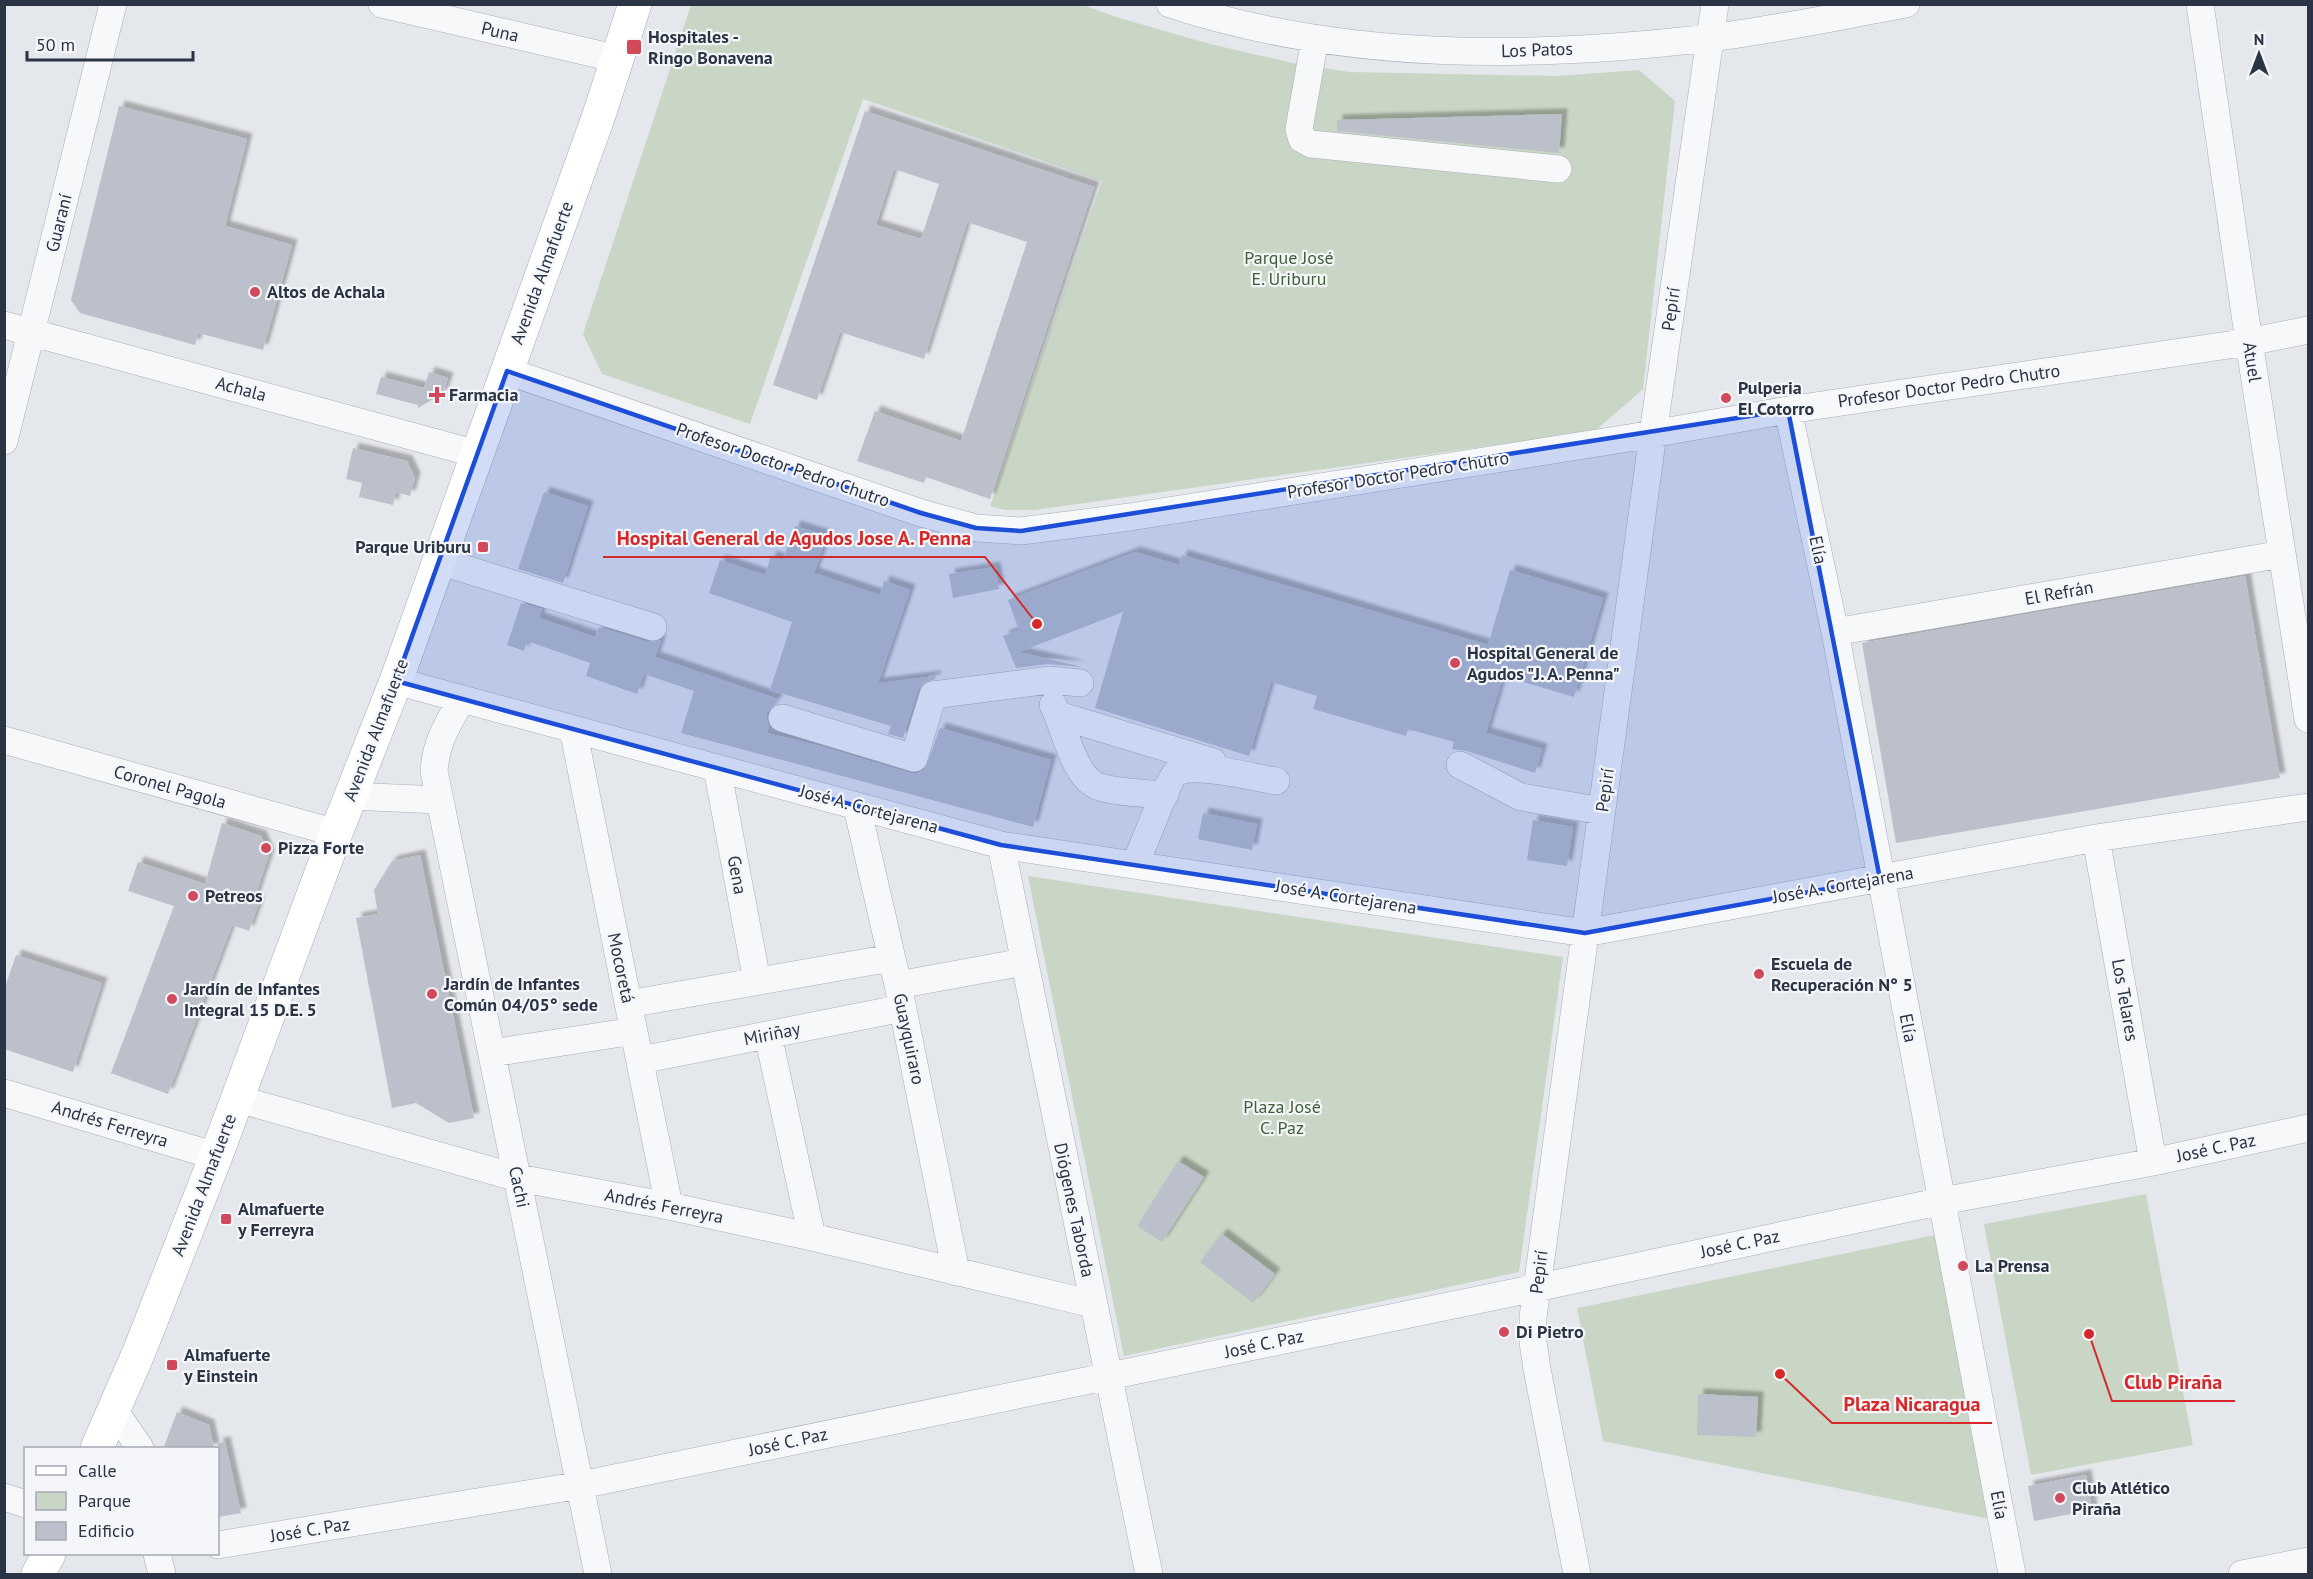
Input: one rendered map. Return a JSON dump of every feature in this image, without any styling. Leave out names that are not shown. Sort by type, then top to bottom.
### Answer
[{"type":"main road","name":"Avenida Almafuerte","points":[[98,1447],[139,1352],[238,1100],[336,833],[396,681],[599,115],[635,4]]},
{"type":"main road","points":[[38,1575],[48,1555]]},
{"type":"street","name":"Guaraní","points":[[4,441],[112,4]]},
{"type":"street","name":"Puna","points":[[382,4],[618,59]]},
{"type":"street","name":"Los Patos","points":[[1170,4],[1216,20],[1315,39],[1437,51],[1544,52],[1710,38],[1906,4]]},
{"type":"street","name":"Pepirí","points":[[1577,1575],[1536,1360],[1533,1317],[1653,434],[1715,4]]},
{"type":"street","name":"Atuel","points":[[2200,4],[2249,342],[2308,719]]},
{"type":"street","points":[[1315,39],[1299,129],[1306,142],[1558,169]]},
{"type":"street","name":"Achala","points":[[4,325],[477,454]]},
{"type":"street","name":"Profesor Doctor Pedro Chutro","points":[[507,371],[921,513],[976,528],[1021,531],[1130,517],[1653,434],[1788,410],[2249,342],[2308,330]]},
{"type":"street","name":"Elía","points":[[1788,410],[1835,632],[2012,1575]]},
{"type":"street","name":"El Refrán","points":[[1835,632],[2282,554]]},
{"type":"street","points":[[439,561],[653,627]]},
{"type":"street","points":[[782,718],[914,758],[933,695],[1050,680],[1080,683]]},
{"type":"street","name":"José A. Cortejarena","points":[[396,681],[1001,845],[1585,933],[2096,838],[2308,807]]},
{"type":"street","points":[[1035,682],[1052,703],[1080,773],[1088,782],[1099,787],[1165,795]]},
{"type":"street","name":"Cachi","points":[[462,699],[440,738],[435,752],[434,771],[598,1575]]},
{"type":"street","points":[[1058,715],[1232,767],[1243,776]]},
{"type":"street","name":"Mocoretá","points":[[573,729],[669,1206]]},
{"type":"street","name":"Coronel Pagola","points":[[4,740],[336,833]]},
{"type":"street","points":[[1460,765],[1521,797],[1602,811]]},
{"type":"street","name":"Gena","points":[[717,768],[756,981]]},
{"type":"street","points":[[1135,865],[1165,795],[1168,782],[1175,773],[1186,769],[1276,781]]},
{"type":"street","points":[[1162,869],[1165,795]]},
{"type":"street","points":[[350,796],[440,800]]},
{"type":"street","name":"Guayquiraro","points":[[857,807],[901,997],[956,1272]]},
{"type":"street","name":"Los Telares","points":[[2096,838],[2153,1162]]},
{"type":"street","name":"Diógenes Taborda","points":[[1001,845],[1149,1575]]},
{"type":"street","points":[[628,1004],[891,958]]},
{"type":"street","name":"Miriñay","points":[[641,1060],[768,1035],[1023,962]]},
{"type":"street","points":[[492,1053],[634,1031]]},
{"type":"street","points":[[768,1035],[812,1237]]},
{"type":"street","name":"Andrés Ferreyra","points":[[4,1092],[216,1156]]},
{"type":"street","name":"Andrés Ferreyra","points":[[238,1100],[518,1178],[669,1206],[812,1237],[1093,1304]]},
{"type":"street","name":"José C. Paz","points":[[219,1545],[581,1485],[1536,1288],[1942,1201],[2153,1162],[2308,1128]]},
{"type":"street","points":[[114,1410],[139,1447]]},
{"type":"street","points":[[4,1497],[24,1503]]},
{"type":"street","points":[[2242,1575],[2308,1561]]},
{"type":"highlighted area","points":[[507,371],[921,513],[976,528],[1021,531],[1788,410],[1880,879],[1585,933],[1001,845],[396,681]]},
{"type":"green space","name":"Parque José E. Uriburu","points":[[691,5],[1083,5],[1210,44],[1293,63],[1349,72],[1558,76],[1639,70],[1675,101],[1643,389],[1595,431],[1035,510],[1005,510],[990,506],[1102,181],[863,99],[750,424],[602,374],[583,334]]},
{"type":"green space","name":"Plaza José C. Paz","points":[[1028,876],[1563,957],[1519,1272],[1124,1356]]},
{"type":"green space","points":[[2146,1194],[2193,1445],[2031,1475],[1984,1224]]},
{"type":"green space","points":[[1950,1232],[1990,1519],[1603,1441],[1577,1308]]},
{"type":"building","points":[[119,106],[247,139],[225,226],[292,245],[263,350],[198,333],[195,345],[80,313],[71,300]]},
{"type":"building","points":[[865,111],[1094,187],[990,499],[926,477],[924,483],[857,461],[875,411],[961,441],[1027,242],[967,222],[924,359],[840,332],[817,400],[773,385]],"holes":[[[894,169],[939,184],[921,239],[876,225]]]},
{"type":"building","points":[[1562,114],[1559,153],[1337,131],[1337,120]]},
{"type":"building","points":[[429,372],[448,378],[443,393],[418,408],[418,405],[376,394],[381,377],[424,388]]},
{"type":"building","points":[[353,448],[407,461],[415,478],[410,496],[396,492],[393,505],[359,497],[362,483],[346,479]]},
{"type":"building","points":[[544,492],[588,506],[563,583],[518,569]]},
{"type":"building","points":[[795,526],[827,536],[814,573],[880,595],[884,581],[910,590],[878,683],[936,676],[935,679],[923,683],[918,690],[903,738],[888,734],[891,726],[770,690],[792,622],[709,593],[720,560],[765,575],[771,556],[783,560]]},
{"type":"building","name":"Hospital General de Agudos \"J. A. Penna\"","points":[[1135,552],[1179,565],[1182,555],[1488,645],[1510,570],[1603,598],[1574,697],[1503,676],[1486,733],[1542,749],[1535,773],[1467,751],[1452,749],[1454,742],[1408,729],[1406,736],[1313,709],[1317,696],[1271,682],[1249,756],[1095,708],[1123,612],[1019,652],[1082,667],[1048,664],[1016,668],[1003,636],[1019,630],[1008,600]]},
{"type":"building","points":[[995,567],[999,589],[953,598],[949,574]]},
{"type":"building","points":[[2245,576],[2280,778],[1896,843],[1862,643]]},
{"type":"building","points":[[521,603],[542,609],[539,618],[595,637],[599,627],[648,642],[661,640],[655,657],[778,699],[767,713],[769,726],[767,733],[910,773],[918,773],[925,769],[940,728],[1051,760],[1033,827],[681,733],[694,691],[644,674],[637,694],[586,676],[590,663],[527,641],[524,651],[507,645]]},
{"type":"building","points":[[1203,813],[1257,824],[1252,850],[1198,839]]},
{"type":"building","points":[[1533,820],[1573,827],[1567,866],[1527,860]]},
{"type":"building","name":"Jardín de Infantes Integral 15 D.E. 5","points":[[222,823],[261,836],[269,855],[254,900],[259,902],[249,931],[232,925],[168,1094],[111,1073],[174,906],[128,891],[138,862],[205,884]]},
{"type":"building","points":[[420,855],[474,1118],[449,1123],[416,1103],[392,1108],[356,918],[378,914],[374,890],[392,861]]},
{"type":"building","points":[[16,955],[102,983],[73,1072],[4,1049],[4,990]]},
{"type":"building","points":[[1178,1161],[1204,1177],[1162,1242],[1137,1226]]},
{"type":"building","points":[[1222,1234],[1275,1274],[1253,1303],[1200,1262]]},
{"type":"building","points":[[1698,1394],[1758,1397],[1756,1437],[1697,1435]]},
{"type":"building","points":[[177,1412],[209,1425],[214,1447],[164,1447]]},
{"type":"building","points":[[225,1442],[241,1513],[219,1517],[219,1447],[218,1443]]},
{"type":"building","name":"Club Atlético Piraña","points":[[2086,1475],[2092,1510],[2034,1521],[2028,1486]]},
{"type":"place","name":"Hospitales - Ringo Bonavena","points":[[634,47]]},
{"type":"place","name":"Altos de Achala","points":[[255,292]]},
{"type":"place","name":"Farmacia","points":[[437,395]]},
{"type":"place","name":"Pulperia El Cotorro","points":[[1726,398]]},
{"type":"place","name":"Parque Uriburu","points":[[483,547]]},
{"type":"place","name":"Hospital General de Agudos Jose A. Penna","points":[[1037,624]]},
{"type":"place","name":"Hospital General de Agudos \"J. A. Penna\"","points":[[1455,663]]},
{"type":"place","name":"Pizza Forte","points":[[266,848]]},
{"type":"place","name":"Petreos","points":[[193,896]]},
{"type":"place","name":"Escuela de Recuperación N° 5","points":[[1759,974]]},
{"type":"place","name":"Jardín de Infantes Común 04/05° sede","points":[[432,994]]},
{"type":"place","name":"Jardín de Infantes Integral 15 D.E. 5","points":[[172,999]]},
{"type":"place","name":"Almafuerte y Ferreyra","points":[[226,1219]]},
{"type":"place","name":"La Prensa","points":[[1963,1266]]},
{"type":"place","name":"Di Pietro","points":[[1504,1332]]},
{"type":"place","name":"Club Piraña","points":[[2089,1334]]},
{"type":"place","name":"Almafuerte y Einstein","points":[[172,1365]]},
{"type":"place","name":"Plaza Nicaragua","points":[[1780,1374]]},
{"type":"place","name":"Club Atlético Piraña","points":[[2060,1498]]}]
